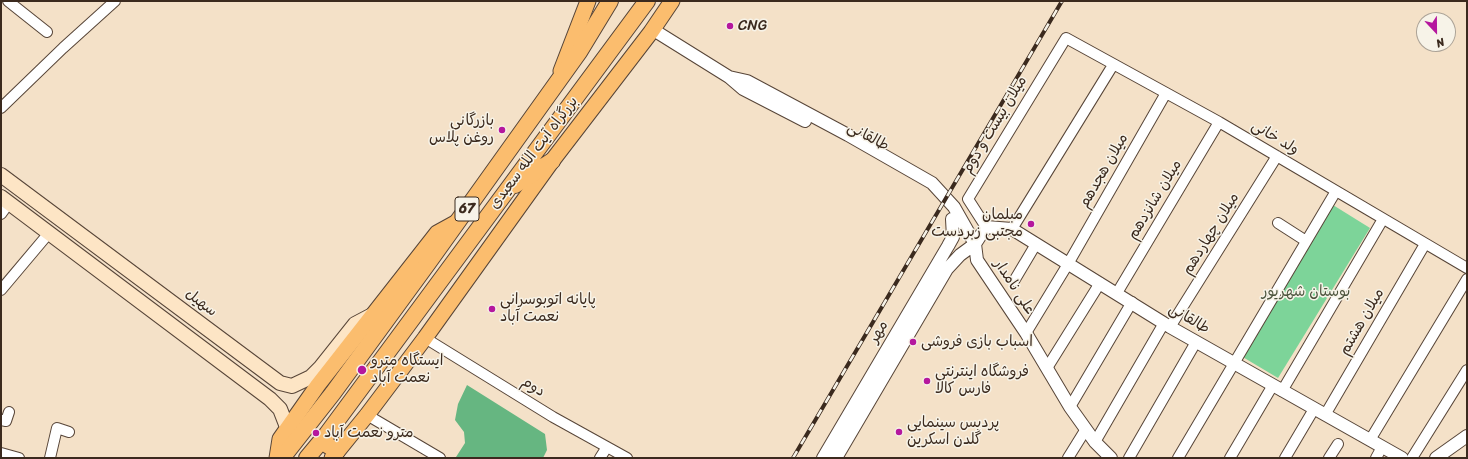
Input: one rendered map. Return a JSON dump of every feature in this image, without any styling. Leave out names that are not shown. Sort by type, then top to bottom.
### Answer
[{"type":"highway","name":"بزرگراه آیت الله سعیدی","points":[[282,458],[333,393],[457,222],[579,52],[610,1]]},
{"type":"highway","name":"بزرگراه آیت الله سعیدی","points":[[307,458],[647,1]]},
{"type":"highway","points":[[505,192],[552,161]]},
{"type":"highway","points":[[321,441],[334,455]]},
{"type":"main road","points":[[556,84],[588,1]]},
{"type":"main road","points":[[334,455],[367,416],[552,161],[672,1]]},
{"type":"main road","name":"سهیل","points":[[1,175],[280,383]]},
{"type":"main road","points":[[4,205],[49,233],[270,399],[280,409],[287,427]]},
{"type":"main road","points":[[277,458],[280,439],[287,427],[437,233],[457,222]]},
{"type":"main road","points":[[280,383],[292,386],[310,377],[320,368],[355,324],[377,312]]},
{"type":"main road","points":[[270,399],[276,400],[281,398],[284,394],[284,388],[280,383]]},
{"type":"street","points":[[8,1],[46,32]]},
{"type":"street","points":[[1,108],[63,48],[115,1]]},
{"type":"street","name":"طالقانی","points":[[652,29],[729,77],[743,89],[912,179],[928,189],[949,212],[953,213]]},
{"type":"street","name":"ولد خانی","points":[[1066,38],[1219,122],[1467,268]]},
{"type":"street","name":"میلان بیست و دوم","points":[[986,227],[968,199],[1066,38]]},
{"type":"street","points":[[1012,229],[1113,65]]},
{"type":"street","name":"طالقانی","points":[[729,77],[747,81],[848,135],[932,183],[953,213],[967,250],[978,260]]},
{"type":"street","name":"میلان هجدهم","points":[[1026,333],[1068,264],[1166,93]]},
{"type":"street","name":"میلان شانزدهم","points":[[1117,293],[1219,122]]},
{"type":"street","name":"میلان چهاردهم","points":[[1095,442],[1167,325],[1277,156]]},
{"type":"street","points":[[1178,458],[1336,191]]},
{"type":"street","name":"مهر","points":[[836,458],[869,391],[953,237],[953,213]]},
{"type":"street","points":[[1230,458],[1278,388],[1383,219]]},
{"type":"street","points":[[1278,223],[1306,241]]},
{"type":"street","points":[[948,246],[952,244],[959,244],[962,250],[967,250],[986,227]]},
{"type":"street","name":"طالقانی","points":[[986,227],[1012,229],[1167,325],[1402,458]]},
{"type":"street","points":[[1,290],[49,233]]},
{"type":"street","points":[[1014,281],[1036,244]]},
{"type":"street","name":"میلان هشتم","points":[[1325,415],[1425,244]]},
{"type":"street","name":"مهر","points":[[823,458],[869,391],[947,269],[967,250]]},
{"type":"street","name":"علی نامدار","points":[[978,260],[1026,333],[1070,407],[1095,442],[1110,458]]},
{"type":"street","points":[[1370,440],[1467,279]]},
{"type":"street","points":[[1047,368],[1100,283]]},
{"type":"street","points":[[1070,407],[1132,302]]},
{"type":"street","name":"دوم","points":[[425,338],[553,417],[627,458]]},
{"type":"street","points":[[1129,458],[1196,342]]},
{"type":"street","points":[[1412,458],[1467,370]]},
{"type":"street","points":[[1285,458],[1314,409]]},
{"type":"street","points":[[1,420],[6,421],[8,412]]},
{"type":"street","points":[[367,416],[440,458]]},
{"type":"street","points":[[50,458],[57,428],[69,432]]},
{"type":"street","points":[[1068,458],[1086,429]]},
{"type":"street","points":[[1436,458],[1467,436]]},
{"type":"street","points":[[1330,458],[1338,444]]},
{"type":"street","points":[[600,458],[607,447]]},
{"type":"street","points":[[1376,458],[1382,447]]},
{"type":"street","points":[[1,453],[19,458]]},
{"type":"green space","name":"بوستان شهریور","points":[[1333,205],[1370,228],[1278,378],[1241,356]]},
{"type":"green space","points":[[467,385],[545,434],[547,450],[543,458],[456,457],[465,443],[464,432],[455,420],[458,404]]},
{"type":"railway","points":[[793,458],[1062,1]]},
{"type":"place","name":"CNG","points":[[730,26]]},
{"type":"place","name":"بازرگانی روغن پلاس","points":[[502,130]]},
{"type":"place","name":"مبلمان مجتبی زبردست","points":[[1031,224]]},
{"type":"place","name":"پایانه اتوبوسرانی نعمت آباد","points":[[492,309]]},
{"type":"place","name":"اسباب بازی فروشی","points":[[913,342]]},
{"type":"place","name":"ایستگاه مترو نعمت آباد","points":[[362,370]]},
{"type":"place","name":"فروشگاه اینترنتی فارس کالا","points":[[927,381]]},
{"type":"place","name":"پردیس سینمایی گلدن اسکرین","points":[[899,432]]},
{"type":"place","name":"مترو نعمت آباد","points":[[316,433]]}]
